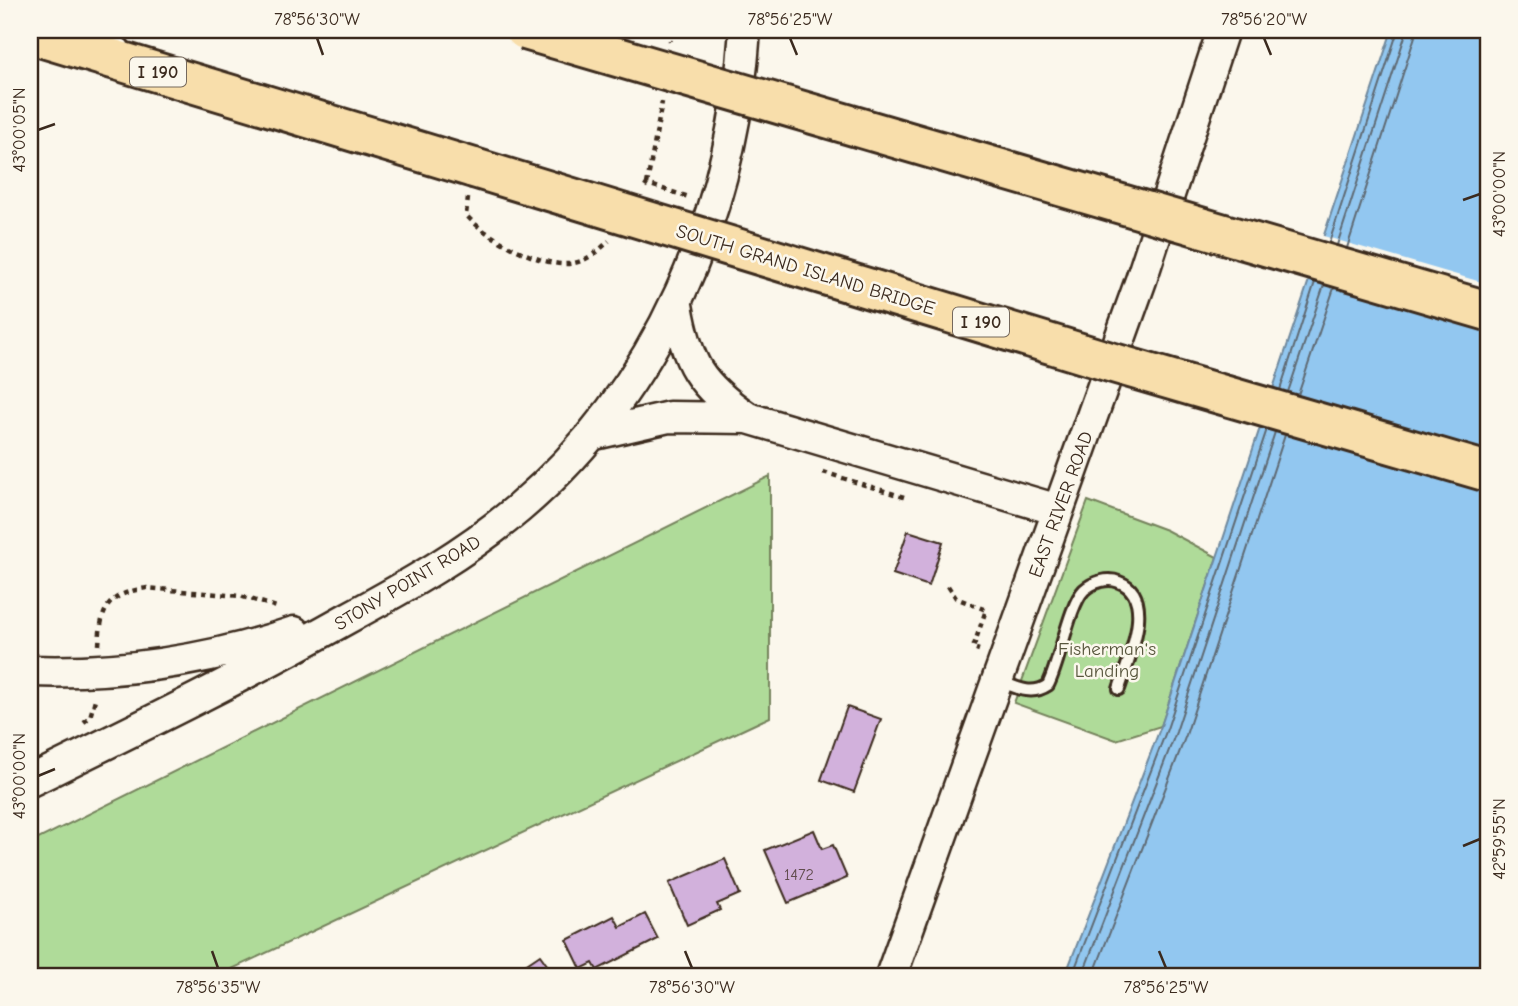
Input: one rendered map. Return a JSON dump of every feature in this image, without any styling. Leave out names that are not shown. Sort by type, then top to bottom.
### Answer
[{"type":"highway","points":[[525,30],[1488,311]]},
{"type":"highway","name":"I 190","points":[[30,34],[173,76]]},
{"type":"highway","name":"SOUTH GRAND ISLAND BRIDGE","points":[[173,76],[1110,362],[1488,472]]},
{"type":"main road","name":"STONY POINT ROAD","points":[[30,781],[219,688],[439,567],[481,538],[552,478],[616,404],[677,305],[718,197],[741,82],[746,30]]},
{"type":"main road","name":"EAST RIVER ROAD","points":[[891,976],[993,667],[1058,510],[1140,280],[1223,30]]},
{"type":"main road","points":[[677,305],[682,336],[695,370],[723,400],[748,418]]},
{"type":"main road","points":[[591,435],[670,417],[748,418],[1058,510]]},
{"type":"main road","points":[[30,671],[146,667],[191,660],[243,649],[374,604]]},
{"type":"lane","points":[[99,30],[173,76]]},
{"type":"lane","points":[[993,667],[1025,691],[1041,690],[1048,685],[1078,599],[1096,583],[1110,579],[1122,582],[1131,591],[1139,611],[1139,624],[1119,689]]},
{"type":"path","points":[[669,30],[669,48]]},
{"type":"path","points":[[647,184],[663,93]]},
{"type":"path","points":[[689,209],[693,198]]},
{"type":"path","points":[[819,470],[904,497]]},
{"type":"path","points":[[948,586],[956,598],[986,610],[973,648],[993,667]]},
{"type":"path","points":[[98,659],[100,619],[104,609],[113,600],[133,590],[147,588],[240,596],[282,608]]},
{"type":"path","points":[[71,728],[90,716],[97,691]]},
{"type":"green space","points":[[770,476],[770,717],[217,976],[30,976],[30,843]]},
{"type":"green space","name":"Fisherman's Landing","points":[[1088,501],[1166,530],[1217,557],[1161,726],[1116,740],[1014,703]]},
{"type":"water","points":[[1392,30],[1488,30],[1488,976],[1065,976],[1161,726]]},
{"type":"pier","points":[[1320,235],[1488,284],[1488,326],[1307,274]]},
{"type":"building","points":[[908,531],[943,542],[929,586],[893,574]]},
{"type":"building","points":[[847,707],[881,719],[854,792],[821,780]]},
{"type":"building","points":[[814,830],[822,849],[833,845],[847,878],[788,903],[765,850]]},
{"type":"building","points":[[725,859],[740,894],[717,904],[720,910],[687,925],[669,883]]},
{"type":"building","points":[[645,914],[658,939],[597,970],[593,963],[581,969],[567,940],[614,916],[620,927]]},
{"type":"building","points":[[540,955],[555,976],[509,976]]}]
